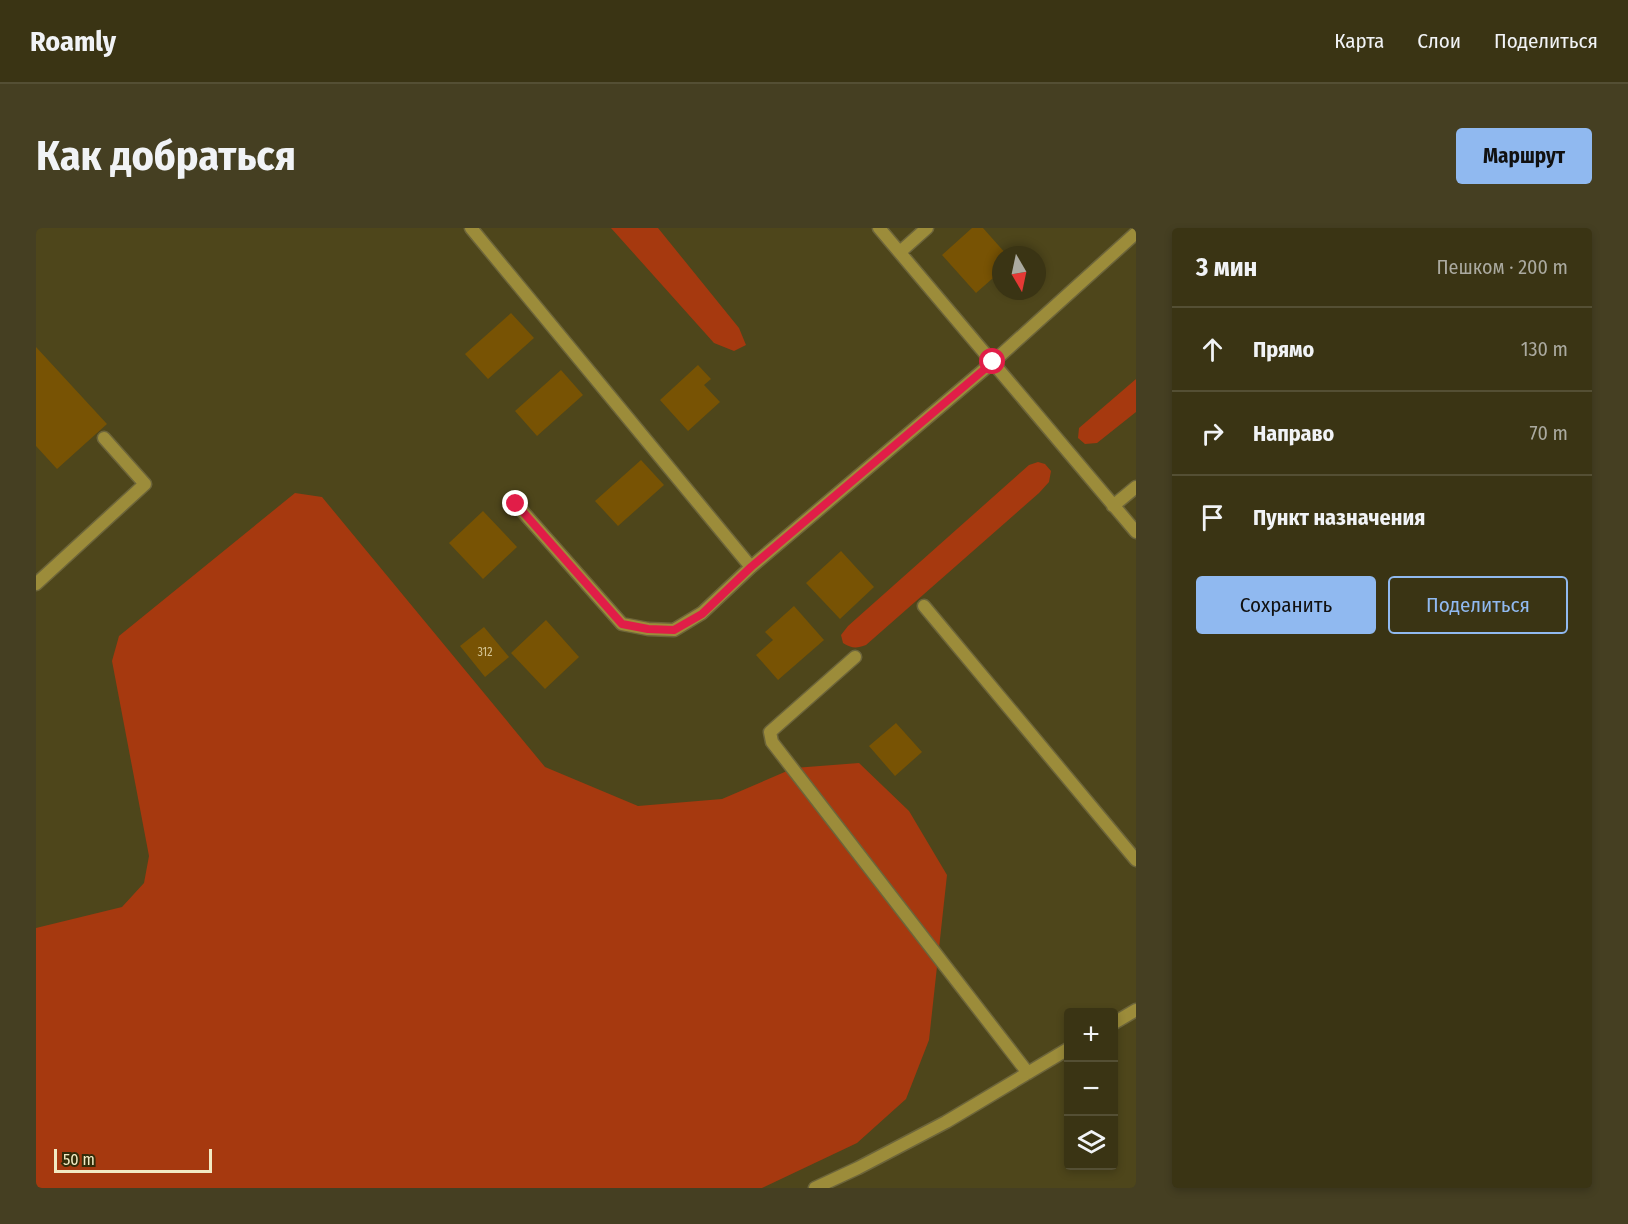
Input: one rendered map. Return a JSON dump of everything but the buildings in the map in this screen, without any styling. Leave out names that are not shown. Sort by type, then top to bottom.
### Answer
[{"type":"lane","points":[[471,228],[751,567]]},
{"type":"lane","points":[[879,228],[1136,532]]},
{"type":"lane","points":[[900,252],[927,228]]},
{"type":"lane","points":[[516,504],[622,624],[648,629],[674,630],[702,614],[751,567],[993,362],[1136,233]]},
{"type":"lane","points":[[36,584],[145,484],[104,438]]},
{"type":"lane","points":[[1113,506],[1136,487]]},
{"type":"lane","points":[[924,606],[1136,860]]},
{"type":"lane","points":[[855,657],[770,732],[772,742],[1028,1073]]},
{"type":"lane","points":[[1118,1020],[1136,1010]]},
{"type":"lane","points":[[815,1188],[946,1122],[1064,1051]]},
{"type":"shaded area","points":[[611,228],[658,228],[739,328],[746,345],[734,351],[714,343]]},
{"type":"shaded area","points":[[1136,379],[1136,412],[1097,443],[1085,444],[1078,438],[1079,428]]},
{"type":"shaded area","points":[[1038,462],[1045,464],[1051,471],[1049,482],[1039,493],[866,645],[854,647],[843,643],[841,635],[848,626],[1029,465]]},
{"type":"shaded area","points":[[295,493],[322,497],[545,767],[638,806],[722,799],[794,768],[859,763],[909,811],[947,875],[929,1040],[906,1099],[857,1143],[762,1188],[36,1188],[36,928],[122,907],[144,883],[149,856],[112,661],[119,636]]},
{"type":"route","points":[[516,504],[622,624],[648,629],[674,630],[702,614],[751,567],[993,362]]}]
